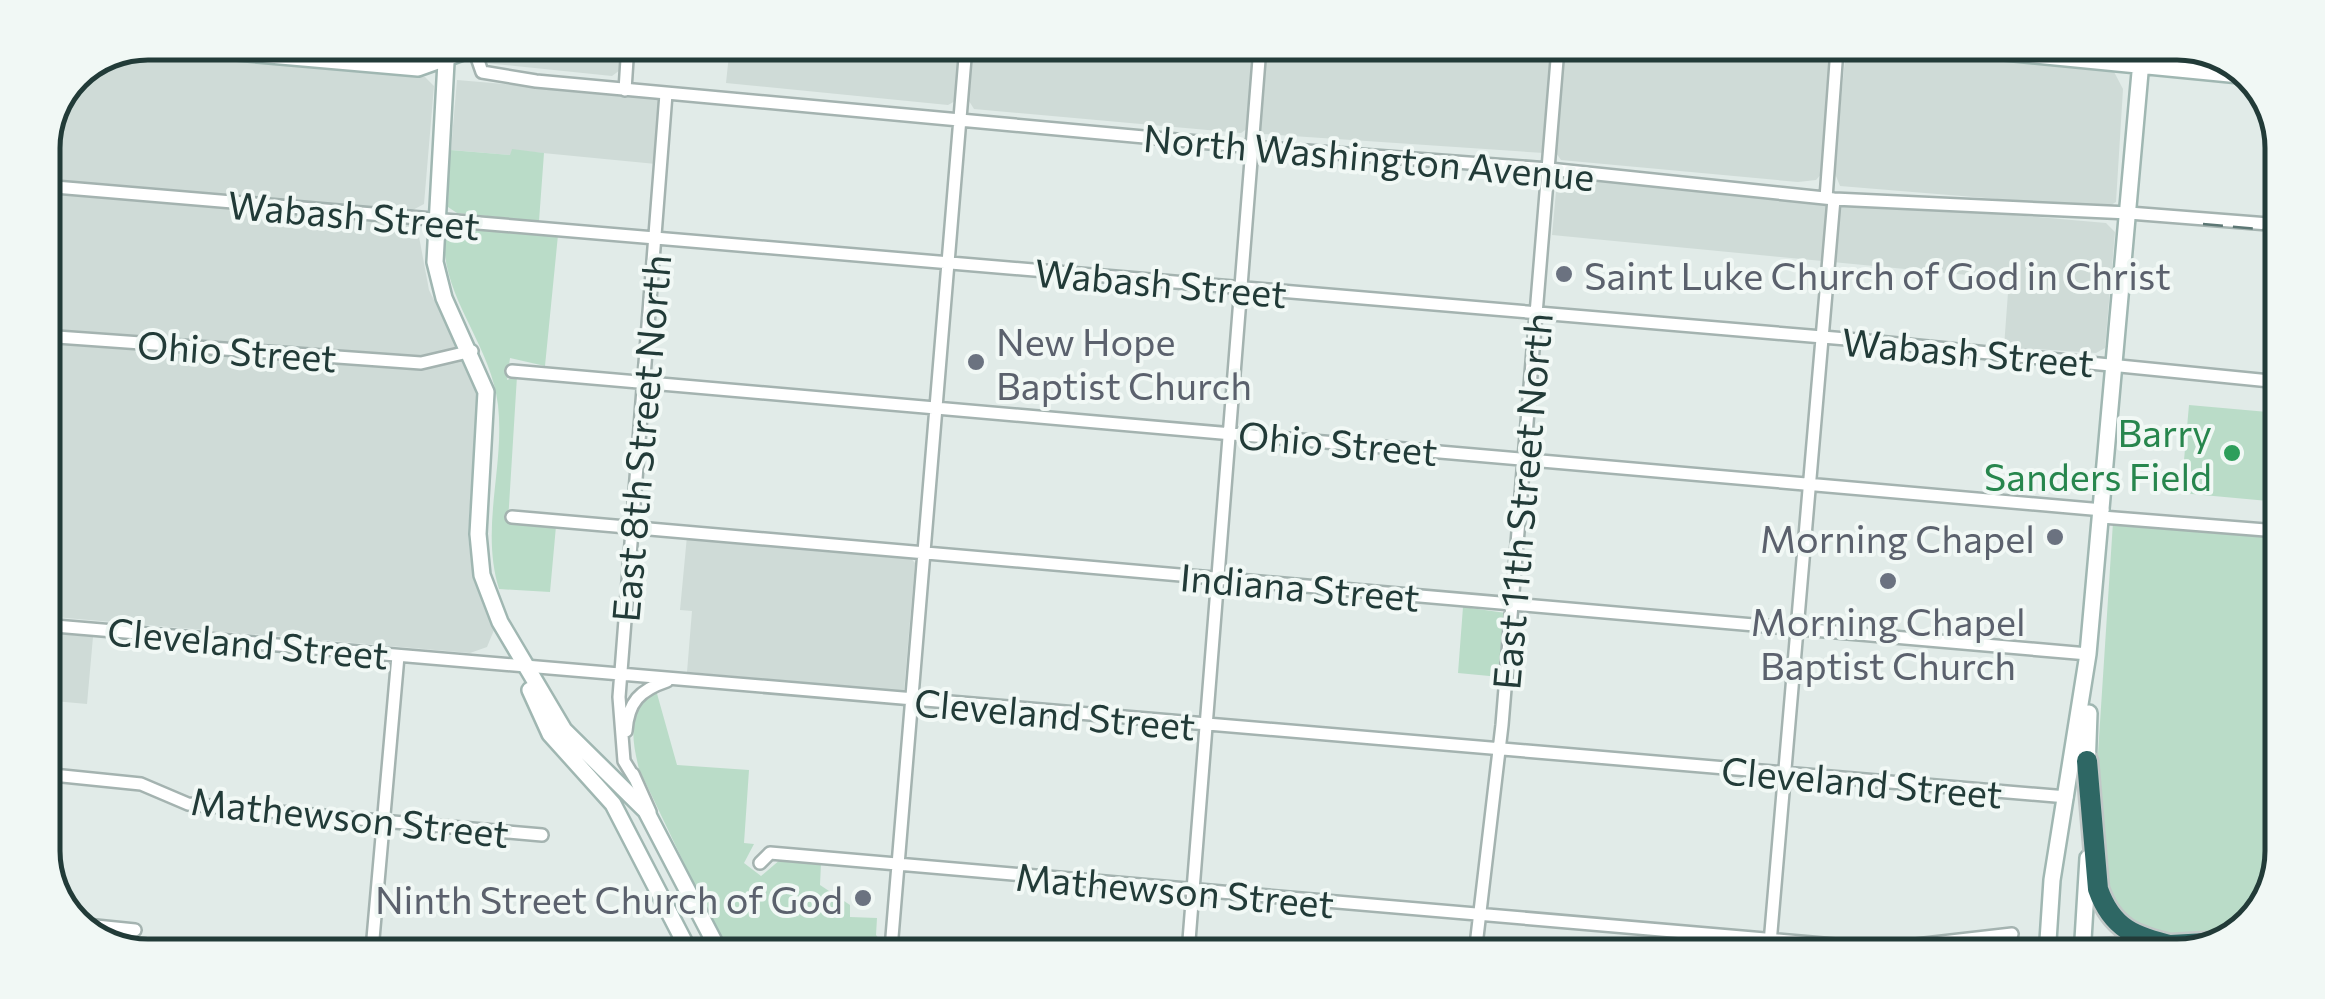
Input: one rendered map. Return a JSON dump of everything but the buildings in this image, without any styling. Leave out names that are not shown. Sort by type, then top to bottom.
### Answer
[{"type":"highway","points":[[2087,761],[2098,889],[2117,925],[2149,939]]},
{"type":"street","points":[[327,60],[418,68],[446,61],[434,220],[438,279],[472,351],[488,402],[478,534],[482,575],[500,622],[564,730],[630,790],[662,838]]},
{"type":"street","name":"North Washington Avenue","points":[[481,60],[482,72],[666,94],[1252,147],[1549,169],[1830,199],[2128,212],[2265,224]]},
{"type":"street","points":[[625,90],[627,60]]},
{"type":"street","points":[[892,936],[965,60]]},
{"type":"street","points":[[1189,939],[1259,60]]},
{"type":"street","name":"East 11th Street North","points":[[1476,939],[1513,606],[1557,60]]},
{"type":"street","points":[[1770,939],[1822,337],[1836,60]]},
{"type":"street","points":[[2050,939],[2052,880],[2088,654],[2103,514],[2141,60]]},
{"type":"street","points":[[2153,60],[2218,71]]},
{"type":"street","name":"East 8th Street North","points":[[666,94],[632,526],[621,741],[624,761],[712,939]]},
{"type":"street","name":"Wabash Street","points":[[60,187],[1822,337],[2265,380]]},
{"type":"street","name":"Ohio Street","points":[[60,337],[432,364],[472,351]]},
{"type":"street","name":"Ohio Street","points":[[512,371],[1810,483],[2265,529]]},
{"type":"street","name":"Indiana Street","points":[[512,517],[2088,654]]},
{"type":"street","name":"Cleveland Street","points":[[60,626],[2067,797]]},
{"type":"street","points":[[2082,939],[2088,654]]},
{"type":"street","points":[[373,939],[398,656]]},
{"type":"street","points":[[526,667],[527,684],[550,734],[612,804],[683,939]]},
{"type":"street","name":"East 8th Street North","points":[[634,779],[627,715],[641,692],[672,680]]},
{"type":"street","name":"Mathewson Street","points":[[60,776],[140,784],[188,804],[542,835]]},
{"type":"street","name":"Mathewson Street","points":[[760,863],[770,854],[1758,939]]},
{"type":"street","points":[[104,927],[135,930]]},
{"type":"street","name":"Mathewson Street","points":[[1968,939],[2012,934]]},
{"type":"shaded area","points":[[239,60],[425,77],[434,86],[424,204],[409,212],[60,182],[63,125],[86,86],[114,67],[131,62]]},
{"type":"shaded area","points":[[485,60],[621,60],[620,70],[612,76]]},
{"type":"shaded area","points":[[728,60],[960,60],[957,100],[948,105],[726,83]]},
{"type":"shaded area","points":[[972,60],[1253,60],[1248,128],[1241,133],[974,109],[969,101]]},
{"type":"shaded area","points":[[1265,60],[1552,60],[1544,153],[1263,134],[1258,128]]},
{"type":"shaded area","points":[[1564,60],[1830,60],[1823,172],[1816,180],[1798,182],[1561,160],[1556,153]]},
{"type":"shaded area","points":[[1845,60],[2000,60],[2112,68],[2123,89],[2116,202],[2106,208],[1840,186],[1834,171]]},
{"type":"shaded area","points":[[457,80],[656,97],[660,101],[656,164],[512,150],[511,155],[451,150]]},
{"type":"shaded area","points":[[1566,176],[2106,223],[2115,232],[2105,348],[2096,353],[2004,347],[2009,279],[1552,235],[1557,181]]},
{"type":"shaded area","points":[[60,193],[417,226],[429,290],[473,379],[477,397],[468,536],[473,578],[494,630],[487,647],[470,653],[60,617]]},
{"type":"shaded area","points":[[687,536],[910,557],[915,563],[904,691],[687,672],[692,611],[680,610]]},
{"type":"shaded area","points":[[60,634],[93,637],[87,704],[60,702]]},
{"type":"green space","points":[[512,149],[544,153],[539,221],[457,213],[448,207],[450,150],[510,155]]},
{"type":"green space","points":[[453,227],[558,235],[545,366],[510,358],[507,380],[517,376],[508,522],[556,526],[550,592],[499,589],[492,543],[498,405],[486,362],[451,282],[444,238]]},
{"type":"green space","name":"Barry Sanders Field","points":[[2189,405],[2265,412],[2265,501],[2181,493]]},
{"type":"green space","points":[[2113,522],[2265,537],[2265,851],[2258,885],[2235,917],[2216,930],[2191,937],[2125,925],[2104,883],[2097,769]]},
{"type":"green space","points":[[1463,607],[1506,613],[1500,677],[1458,673]]},
{"type":"green space","points":[[656,690],[677,765],[749,770],[744,843],[754,844],[744,863],[761,876],[781,859],[821,863],[820,885],[850,905],[850,917],[877,918],[879,939],[720,939],[639,769],[634,725],[646,697]]},
{"type":"railway","points":[[2203,224],[2265,230]]},
{"type":"place","name":"Saint Luke Church of God in Christ","points":[[1564,274]]},
{"type":"place","name":"New Hope Baptist Church","points":[[976,362]]},
{"type":"place","name":"Barry Sanders Field","points":[[2232,453]]},
{"type":"place","name":"Morning Chapel","points":[[2055,537]]},
{"type":"place","name":"Morning Chapel Baptist Church","points":[[1888,581]]},
{"type":"place","name":"Ninth Street Church of God","points":[[863,898]]}]
